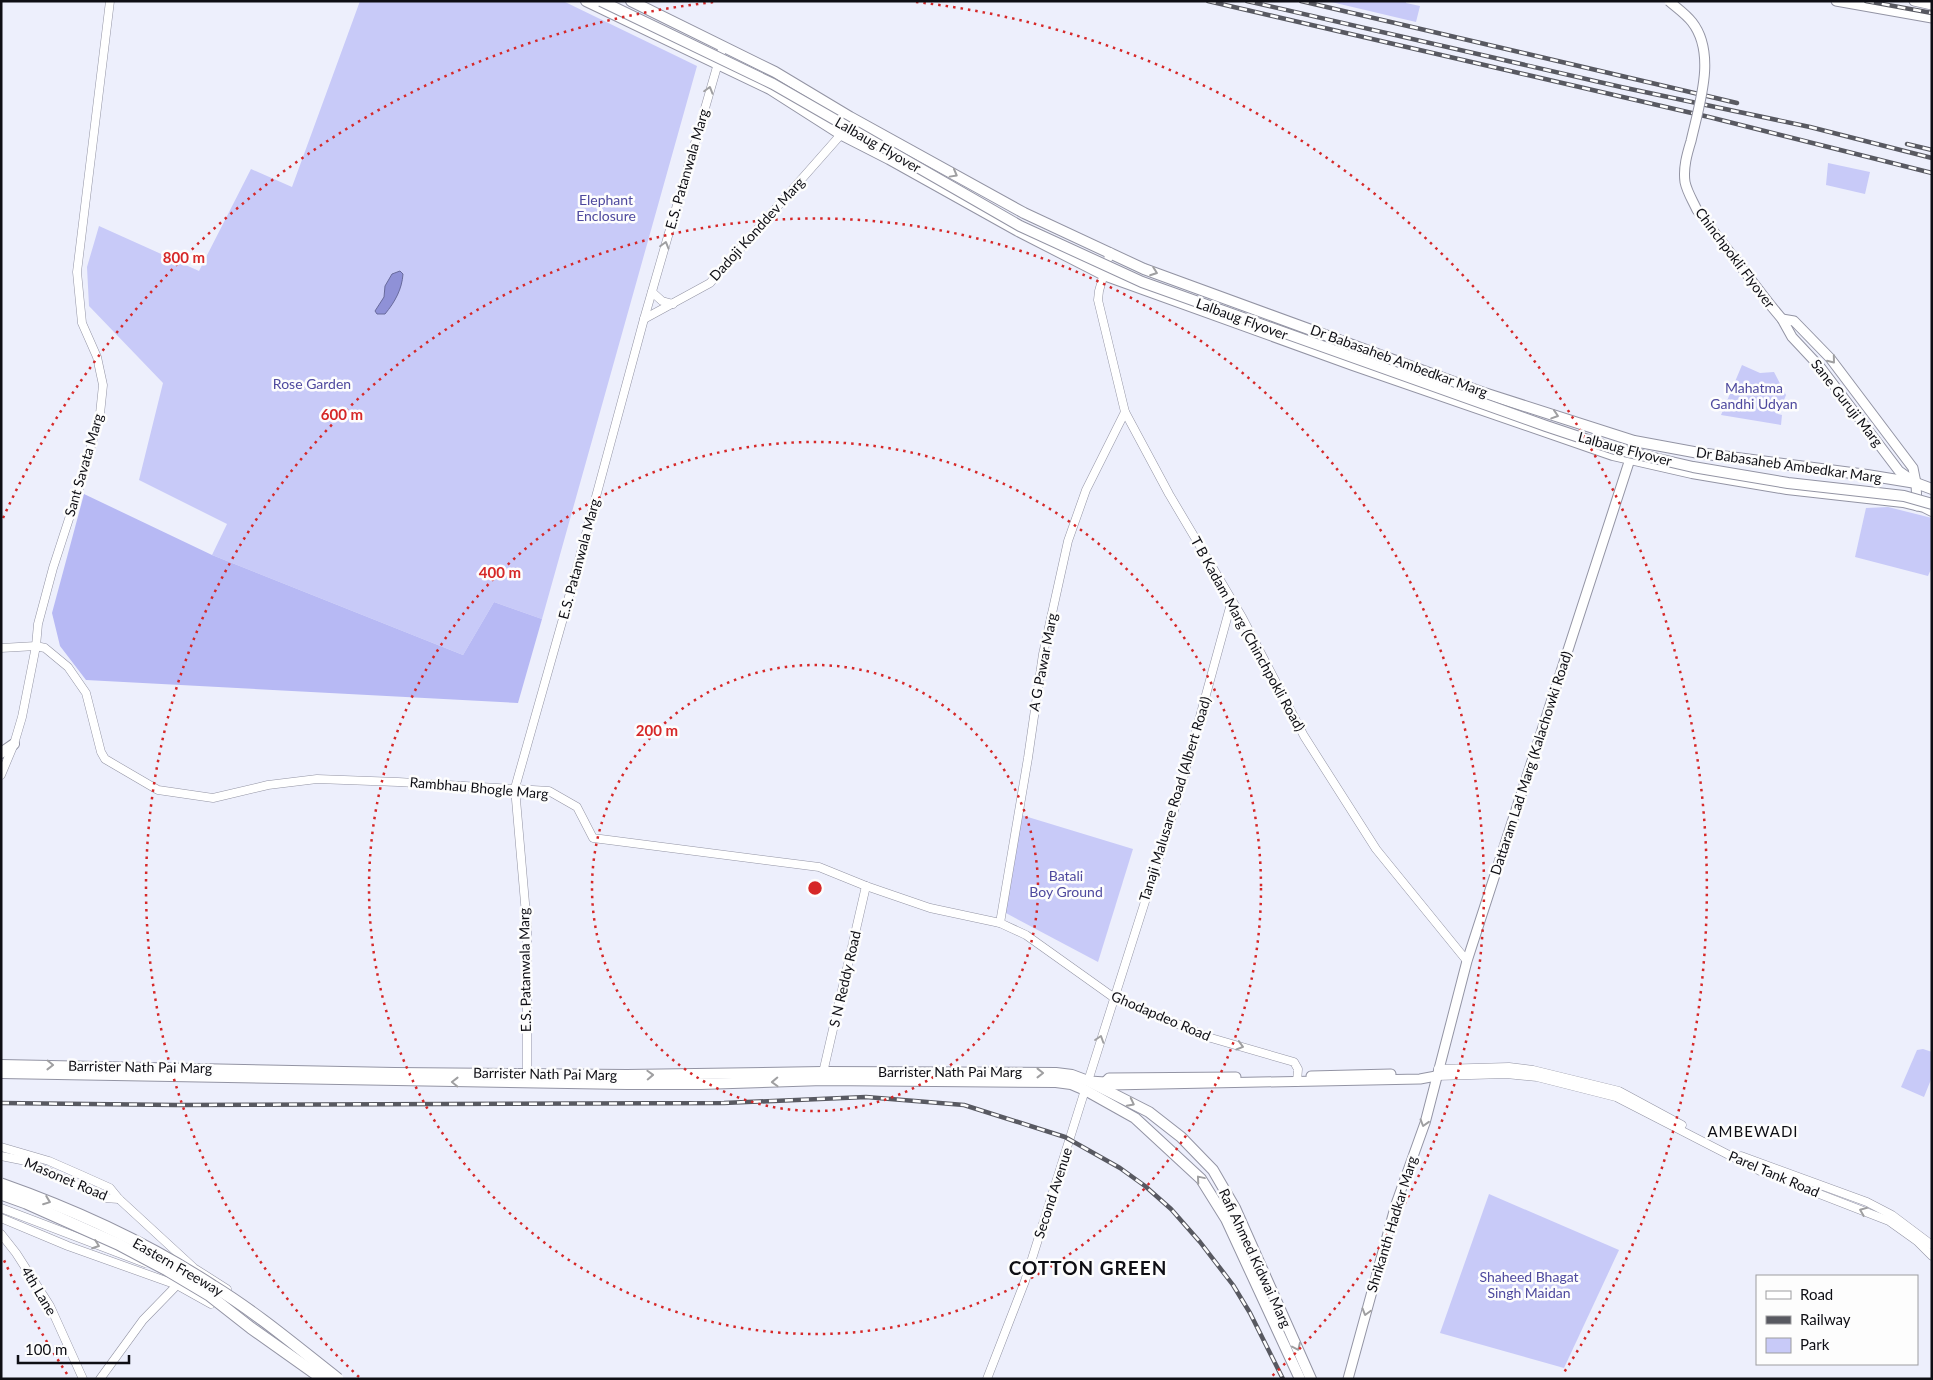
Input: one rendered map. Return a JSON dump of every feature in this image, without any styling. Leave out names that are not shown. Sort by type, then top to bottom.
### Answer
[{"type":"highway","name":"Eastern Freeway","points":[[1,1184],[66,1208],[98,1223],[197,1276],[258,1318],[338,1379]]},
{"type":"highway","name":"Eastern Freeway","points":[[1,1194],[26,1203],[118,1244],[175,1275],[209,1295],[251,1328],[323,1379]]},
{"type":"main road","name":"Dr Babasaheb Ambedkar Marg","points":[[586,1],[770,89],[842,135],[1018,231],[1104,275],[1544,432],[1630,459],[1692,473],[1787,489],[1903,502],[1932,511]]},
{"type":"main road","name":"Lalbaug Flyover","points":[[601,1],[773,84],[1020,226],[1142,282],[1615,449],[1694,467],[1788,483],[1904,496],[1932,504]]},
{"type":"main road","name":"Lalbaug Flyover","points":[[616,1],[775,78],[893,150],[1021,222],[1142,278],[1500,406],[1614,444],[1691,462],[1785,478],[1902,491],[1932,500]]},
{"type":"main road","name":"Dr Babasaheb Ambedkar Marg","points":[[631,1],[775,72],[850,117],[1024,213],[1144,269],[1481,392],[1634,441],[1699,453],[1867,475],[1916,483],[1932,489]]},
{"type":"main road","name":"Chinchpokli Flyover","points":[[1669,1],[1692,22],[1701,39],[1704,66],[1704,86],[1685,165],[1686,183],[1690,197],[1697,210],[1782,319]]},
{"type":"main road","points":[[1836,1],[1932,18]]},
{"type":"main road","points":[[1914,1],[1932,4]]},
{"type":"main road","points":[[1782,319],[1794,321],[1830,358],[1913,468],[1917,506]]},
{"type":"main road","name":"Sane Guruji Marg","points":[[1782,319],[1792,336],[1821,368],[1899,471],[1916,483]]},
{"type":"main road","name":"Dattaram Lad Marg (Kalachowki Road)","points":[[1437,1073],[1467,961],[1630,459],[1634,441]]},
{"type":"main road","points":[[1,753],[14,744]]},
{"type":"main road","name":"Barrister Nath Pai Marg","points":[[1,1065],[416,1077]]},
{"type":"main road","name":"Barrister Nath Pai Marg","points":[[1,1074],[527,1078],[1056,1073],[1072,1075],[1086,1085]]},
{"type":"main road","points":[[1086,1085],[1105,1082],[1110,1086],[1297,1079],[1420,1079],[1437,1073]]},
{"type":"main road","name":"Shrikanth Hadkar Marg","points":[[1348,1379],[1396,1204],[1424,1123],[1437,1073]]},
{"type":"main road","name":"Rafi Ahmed Kidwai Marg","points":[[1086,1085],[1135,1118],[1201,1179],[1226,1219],[1300,1379]]},
{"type":"main road","name":"Rafi Ahmed Kidwai Marg","points":[[1086,1085],[1149,1112],[1181,1137],[1213,1170],[1235,1208],[1311,1379]]},
{"type":"street","name":"Sant Savata Marg","points":[[1,775],[14,744],[22,717],[36,646],[38,624],[100,414],[103,385],[97,356],[82,323],[77,272],[110,1]]},
{"type":"street","name":"E.S. Patanwala Marg","points":[[527,1078],[527,926],[515,788],[644,319],[723,46]]},
{"type":"street","name":"Dadoji Konddev Marg","points":[[644,319],[710,283],[842,135],[850,117]]},
{"type":"street","name":"T B Kadam Marg (Chinchpokli Road)","points":[[1110,252],[1098,300],[1125,412],[1169,494],[1232,600],[1304,736],[1376,849],[1467,961]]},
{"type":"street","points":[[652,292],[662,300],[673,304]]},
{"type":"street","name":"A G Pawar Marg","points":[[1000,923],[1029,752],[1043,654],[1068,542],[1086,490],[1125,412]]},
{"type":"street","name":"Tanaji Malusare Road (Albert Road)","points":[[1086,1085],[1176,804],[1232,600]]},
{"type":"street","points":[[1,648],[36,646]]},
{"type":"street","name":"Rambhau Bhogle Marg","points":[[36,646],[45,648],[68,667],[86,693],[101,752],[105,759],[158,790],[213,798],[268,785],[317,779],[549,791],[578,808],[593,838],[819,867],[866,886],[930,908],[1000,923]]},
{"type":"street","name":"S N Reddy Road","points":[[822,1076],[866,886]]},
{"type":"street","name":"Ghodapdeo Road","points":[[1000,923],[1026,936],[1113,997],[1211,1038],[1290,1060],[1297,1066],[1297,1079]]},
{"type":"street","points":[[1437,1073],[1519,1068],[1619,1091],[1743,1157],[1867,1202],[1892,1215],[1932,1245]]},
{"type":"street","name":"Parel Tank Road","points":[[1437,1073],[1537,1077],[1616,1096],[1760,1171],[1889,1221],[1917,1241],[1932,1256]]},
{"type":"street","name":"Second Avenue","points":[[987,1379],[1025,1281],[1086,1085]]},
{"type":"street","name":"Masonet Road","points":[[1,1147],[49,1161],[81,1175],[110,1188],[119,1199]]},
{"type":"street","name":"Masonet Road","points":[[1,1156],[26,1161],[104,1198],[119,1199]]},
{"type":"street","points":[[119,1199],[194,1268],[224,1287],[346,1379]]},
{"type":"street","points":[[1,1208],[145,1263],[194,1268]]},
{"type":"street","points":[[1,1218],[68,1246],[177,1285],[204,1299],[314,1379]]},
{"type":"street","name":"4th Lane","points":[[1,1234],[16,1253],[50,1306],[83,1379]]},
{"type":"street","points":[[100,1379],[143,1320],[194,1268]]},
{"type":"green space","points":[[360,1],[563,1],[697,66],[542,619],[494,602],[463,655],[212,555],[227,524],[139,480],[163,383],[89,306],[87,267],[99,226],[199,271],[251,169],[292,187]]},
{"type":"green space","points":[[1327,1],[1406,1],[1406,3],[1420,6],[1416,22]]},
{"type":"green space","points":[[1828,163],[1870,172],[1865,194],[1826,185]]},
{"type":"green space","name":"Mahatma Gandhi Udyan","points":[[1742,365],[1760,373],[1774,372],[1786,395],[1778,414],[1782,415],[1781,425],[1721,415]]},
{"type":"green space","points":[[1888,507],[1932,518],[1932,567],[1928,576],[1855,557],[1866,508]]},
{"type":"green space","name":"Batali Boy Ground","points":[[1018,814],[1133,849],[1098,962],[1004,912]]},
{"type":"green space","points":[[1923,1049],[1932,1052],[1932,1077],[1924,1097],[1901,1087],[1917,1050]]},
{"type":"green space","name":"Shaheed Bhagat Singh Maidan","points":[[1489,1194],[1619,1250],[1564,1368],[1440,1333]]},
{"type":"shaded area","points":[[400,271],[403,274],[402,280],[395,300],[385,314],[377,314],[375,311],[384,297],[385,286],[392,274]]},
{"type":"shaded area","points":[[84,494],[212,555],[463,655],[494,602],[542,619],[518,703],[86,680],[60,646],[52,613]]},
{"type":"railway","points":[[1208,1],[1709,117],[1932,173]]},
{"type":"railway","points":[[1247,1],[1621,87],[1810,127],[1932,158]]},
{"type":"railway","points":[[1301,1],[1737,103]]},
{"type":"railway","points":[[1866,1],[1932,13]]},
{"type":"railway","points":[[1907,144],[1932,150]]},
{"type":"railway","points":[[1,1103],[176,1105],[724,1103],[866,1097],[964,1105],[1065,1137],[1120,1168],[1145,1186],[1171,1209],[1200,1242],[1233,1285],[1250,1313],[1283,1379]]},
{"type":"district","name":"AMBEWADI","points":[[1753,1132]]},
{"type":"district","name":"COTTON GREEN","points":[[1088,1268]]},
{"type":"park label","name":"Elephant Enclosure","points":[[606,208]]},
{"type":"park label","name":"Rose Garden","points":[[312,384]]}]
